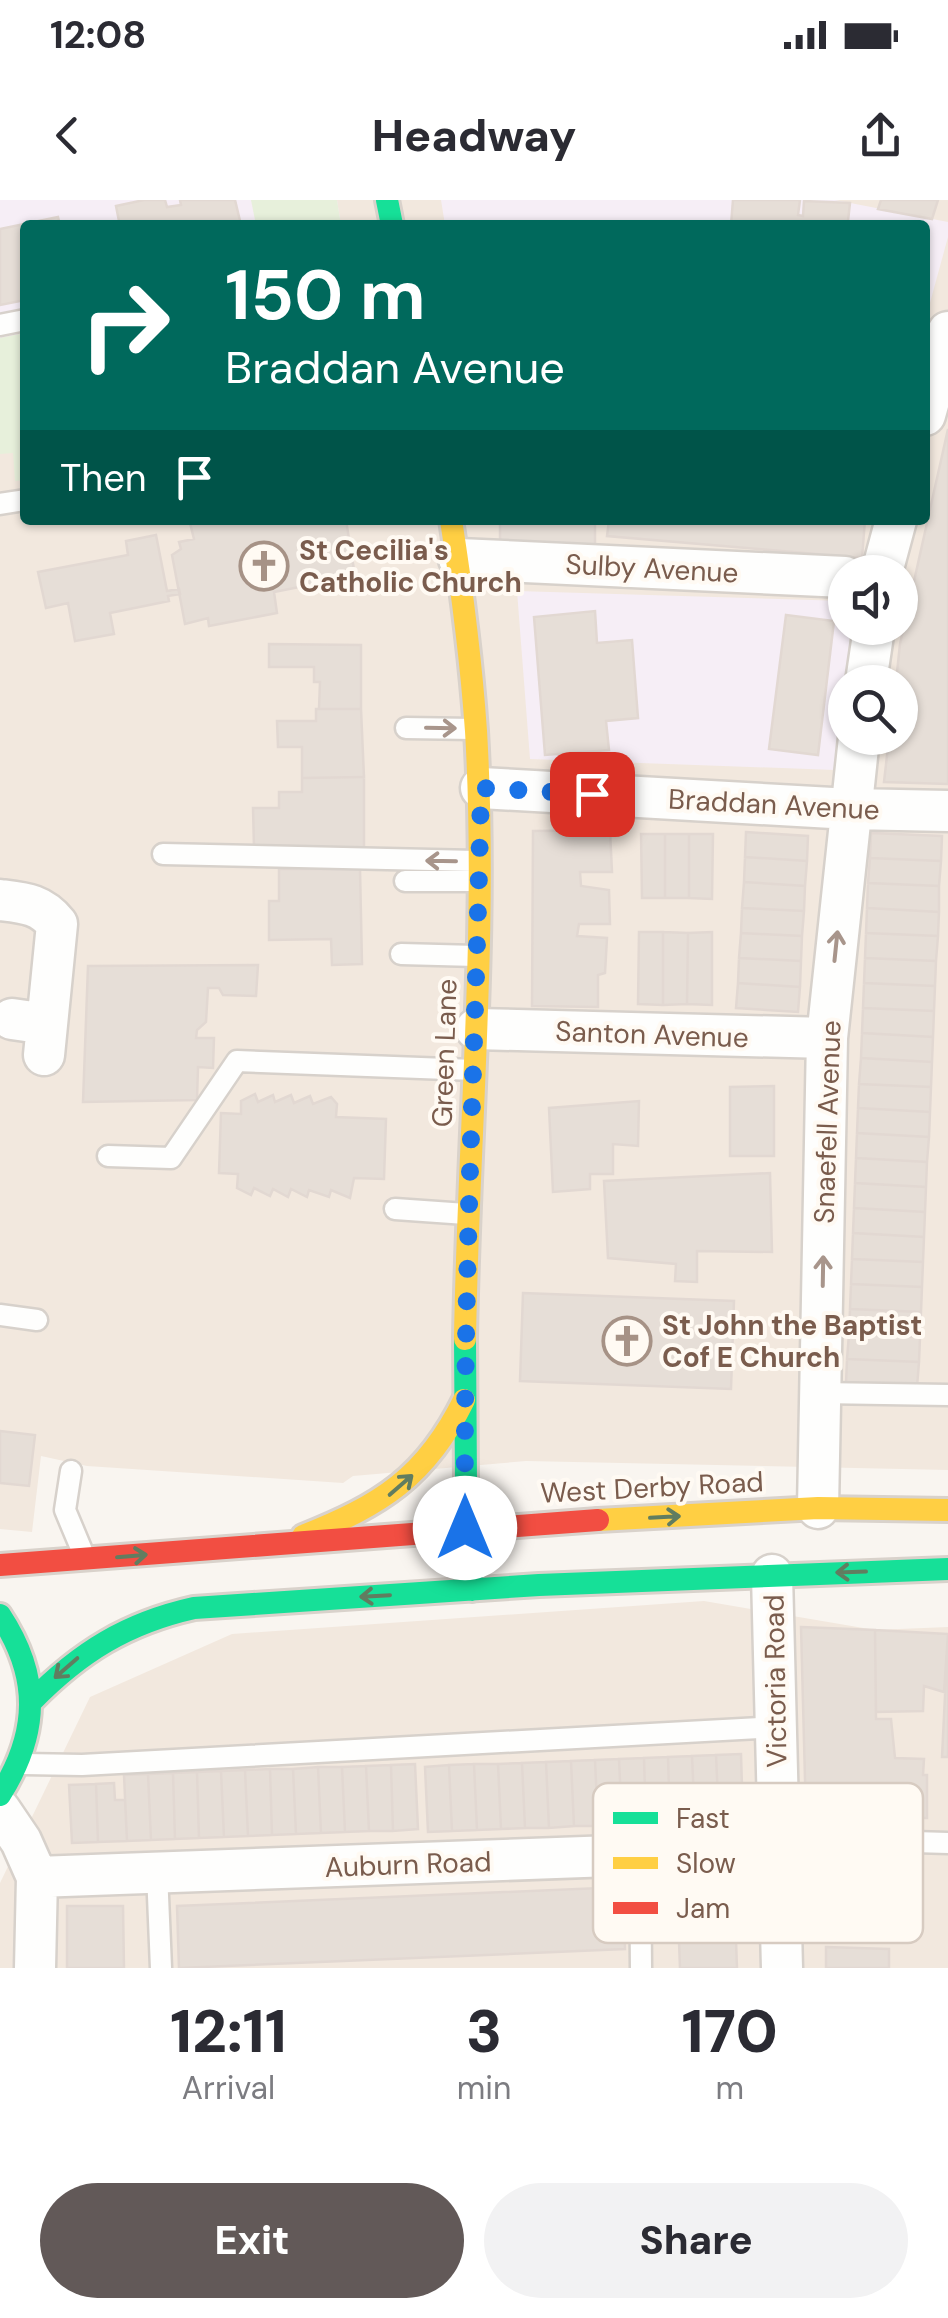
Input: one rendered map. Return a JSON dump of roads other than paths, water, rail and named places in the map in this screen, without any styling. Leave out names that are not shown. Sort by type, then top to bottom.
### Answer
[{"type":"main road","name":"Green Lane","points":[[455,539],[481,788],[465,1397],[465,1528],[472,1590]]},
{"type":"main road","points":[[284,1543],[361,1513],[401,1486],[427,1462],[465,1397]]},
{"type":"main road","name":"West Derby Road","points":[[0,1566],[465,1528],[818,1508],[948,1510]]},
{"type":"main road","points":[[32,1702],[92,1647],[140,1620],[169,1613],[296,1600],[472,1590],[948,1570]]},
{"type":"main road","points":[[0,1614],[22,1648],[30,1674],[32,1702],[17,1764],[0,1795]]},
{"type":"street","points":[[930,398],[948,332]]},
{"type":"street","points":[[887,555],[895,525]]},
{"type":"street","name":"Sulby Avenue","points":[[455,539],[828,575]]},
{"type":"street","name":"Snaefell Avenue","points":[[818,1508],[828,1038],[857,755]]},
{"type":"street","name":"Braddan Avenue","points":[[481,788],[948,811]]},
{"type":"street","points":[[0,900],[34,904],[47,911],[57,924],[34,1033]]},
{"type":"street","name":"Santon Avenue","points":[[476,1029],[828,1038]]},
{"type":"street","name":"Victoria Road","points":[[772,1575],[777,1783]]},
{"type":"street","points":[[0,1810],[38,1877],[36,1968]]},
{"type":"street","name":"Auburn Road","points":[[38,1877],[593,1857]]},
{"type":"street","name":"Victoria Road","points":[[781,1943],[782,1968]]},
{"type":"lane","points":[[406,728],[476,728]]},
{"type":"lane","points":[[163,854],[404,870],[479,871]]},
{"type":"lane","points":[[401,954],[478,956]]},
{"type":"lane","points":[[108,1156],[171,1158],[238,1061],[474,1070]]},
{"type":"lane","points":[[395,1209],[468,1214]]},
{"type":"lane","points":[[0,1315],[37,1320]]},
{"type":"lane","points":[[820,1393],[948,1396]]},
{"type":"lane","points":[[71,1471],[65,1510],[86,1560]]},
{"type":"lane","points":[[17,1764],[82,1765],[776,1727]]},
{"type":"lane","points":[[923,1842],[948,1842]]},
{"type":"lane","points":[[157,1872],[162,1968]]},
{"type":"lane","points":[[641,1943],[641,1968]]},
{"type":"place","name":"St Cecilia's Catholic Church","points":[[264,566]]},
{"type":"place","name":"St John the Baptist Cof E Church","points":[[627,1341]]}]
